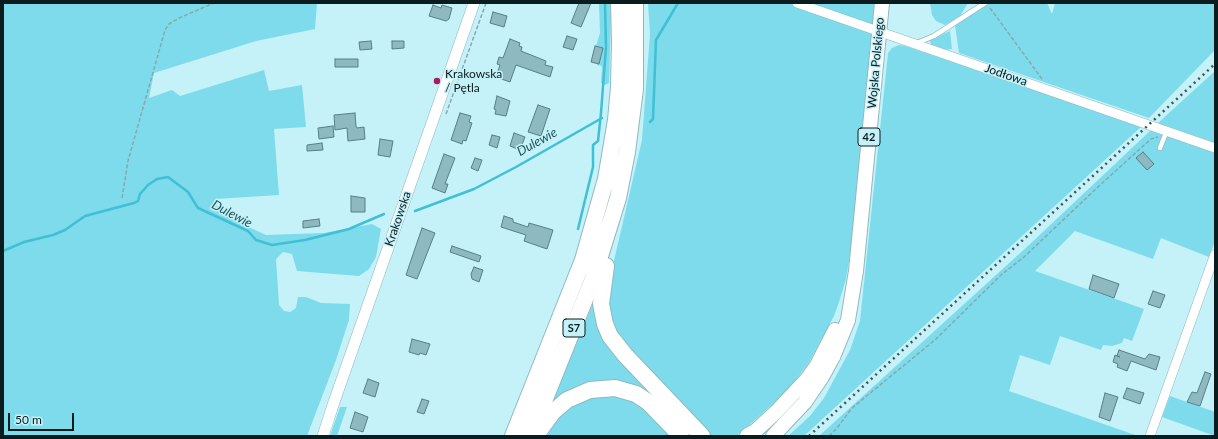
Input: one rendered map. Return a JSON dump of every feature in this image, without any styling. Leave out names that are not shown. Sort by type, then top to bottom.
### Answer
[{"type":"highway","name":"S7","points":[[513,434],[583,260],[606,179],[615,127],[619,87],[619,3]]},
{"type":"highway","name":"S7","points":[[530,436],[593,279],[613,218],[624,169],[632,122],[636,58],[635,3]]},
{"type":"highway","points":[[613,218],[601,297],[605,324],[619,349],[702,436]]},
{"type":"highway","points":[[536,436],[546,420],[563,403],[581,393],[607,388],[629,391],[642,398],[655,407],[682,436]]},
{"type":"main road","name":"Wojska Polskiego","points":[[773,436],[805,402],[833,357],[848,320],[852,301],[882,3]]},
{"type":"main road","name":"Wojska Polskiego","points":[[750,435],[797,391],[817,365],[832,338],[845,301],[858,243]]},
{"type":"street","name":"Krakowska","points":[[323,436],[474,3]]},
{"type":"street","name":"Jodłowa","points":[[798,3],[1047,88],[1165,133],[1215,148]]},
{"type":"street","points":[[1150,436],[1215,254]]},
{"type":"lane","points":[[916,44],[934,36],[986,3]]},
{"type":"lane","points":[[1160,148],[1165,133]]},
{"type":"path","points":[[122,198],[128,161],[165,30],[169,24],[179,18],[214,3]]},
{"type":"path","points":[[986,3],[1041,77],[1047,88]]},
{"type":"path","points":[[829,436],[838,428],[852,408],[936,338],[1136,152],[1151,139],[1165,133]]},
{"type":"shaded area","points":[[3,3],[317,3],[315,29],[256,41],[154,73],[149,98],[172,90],[180,96],[264,70],[269,91],[302,85],[306,127],[274,129],[279,195],[216,199],[217,210],[224,212],[229,218],[266,235],[324,233],[372,224],[381,229],[376,257],[369,269],[359,276],[297,271],[292,254],[283,252],[276,259],[279,305],[284,311],[290,312],[296,308],[298,297],[306,297],[321,303],[350,304],[349,320],[336,360],[307,436],[3,436]]},
{"type":"shaded area","points":[[599,3],[610,3],[611,15],[609,83],[605,85],[601,83],[602,66],[597,65],[602,48],[596,46],[600,33]]},
{"type":"shaded area","points":[[648,3],[880,3],[851,248],[846,279],[839,302],[834,316],[809,362],[789,389],[737,436],[709,436],[616,334],[607,302],[610,278],[642,140],[650,34]]},
{"type":"shaded area","points":[[930,3],[968,3],[960,16],[945,25],[936,21],[932,15]]},
{"type":"shaded area","points":[[990,3],[1047,3],[1052,14],[1055,3],[1215,3],[1215,50],[1149,118],[959,53],[955,25]]},
{"type":"shaded area","points":[[950,31],[952,49],[944,50],[931,45],[930,40]]},
{"type":"shaded area","points":[[899,45],[1142,126],[804,436],[788,436],[810,416],[824,398],[850,350],[860,321],[888,53],[892,48]]},
{"type":"shaded area","points":[[1215,71],[1215,143],[1158,123]]},
{"type":"shaded area","points":[[1151,130],[1215,153],[1215,241],[1209,257],[1161,238],[1153,259],[1075,231],[1035,271],[1144,309],[1132,341],[1124,338],[1122,343],[1112,346],[1103,345],[1101,350],[1060,336],[1050,365],[1020,355],[1009,391],[1138,436],[819,436],[1029,245]]},
{"type":"shaded area","points":[[595,299],[596,311],[693,436],[689,436],[663,409],[595,382],[577,386],[552,402]]},
{"type":"shaded area","points":[[619,393],[634,398],[672,436],[547,436],[558,417],[574,404],[595,395]]},
{"type":"shaded area","points":[[1170,396],[1215,412],[1215,436],[1162,417]]},
{"type":"shaded area","points":[[340,407],[347,407],[337,436],[330,436]]},
{"type":"building","points":[[579,3],[591,3],[581,27],[571,23]]},
{"type":"building","points":[[433,5],[441,8],[442,5],[452,8],[449,19],[446,21],[429,16]]},
{"type":"building","points":[[493,12],[507,16],[504,27],[490,23]]},
{"type":"building","points":[[567,36],[577,39],[573,50],[563,47]]},
{"type":"building","points":[[510,39],[520,43],[519,46],[522,47],[521,51],[546,61],[545,65],[553,67],[550,77],[516,65],[510,82],[496,77],[500,65],[497,64],[499,57],[503,58]]},
{"type":"building","points":[[371,41],[372,49],[360,50],[359,42]]},
{"type":"building","points":[[392,41],[404,41],[404,48],[392,49]]},
{"type":"building","points":[[595,46],[603,48],[599,64],[591,62]]},
{"type":"building","points":[[335,59],[358,59],[358,67],[335,67]]},
{"type":"building","points":[[497,96],[510,101],[506,116],[495,114],[496,110],[494,109]]},
{"type":"building","points":[[538,105],[550,109],[541,136],[528,132]]},
{"type":"building","points":[[355,113],[356,126],[357,128],[364,127],[365,139],[348,141],[347,128],[335,130],[334,115]]},
{"type":"building","points":[[460,113],[471,116],[469,122],[472,123],[466,141],[463,140],[462,144],[451,140]]},
{"type":"building","points":[[333,126],[334,137],[319,139],[318,128]]},
{"type":"building","points":[[514,133],[525,137],[520,150],[510,146]]},
{"type":"building","points":[[492,135],[500,137],[497,148],[489,145]]},
{"type":"building","points":[[380,139],[393,141],[390,157],[378,155]]},
{"type":"building","points":[[322,143],[323,150],[307,151],[307,145]]},
{"type":"building","points":[[1143,152],[1154,164],[1147,170],[1136,158]]},
{"type":"building","points":[[444,154],[455,158],[445,184],[448,184],[445,193],[432,188]]},
{"type":"building","points":[[475,158],[482,160],[478,171],[471,168]]},
{"type":"building","points":[[351,196],[365,198],[365,212],[351,212]]},
{"type":"building","points":[[504,216],[513,219],[513,222],[528,227],[529,223],[553,230],[547,249],[524,241],[526,235],[501,227]]},
{"type":"building","points":[[319,219],[320,226],[303,228],[303,221]]},
{"type":"building","points":[[422,228],[435,233],[417,279],[406,275]]},
{"type":"building","points":[[452,246],[481,256],[479,262],[450,252]]},
{"type":"building","points":[[474,267],[483,270],[479,282],[472,279],[471,274]]},
{"type":"building","points":[[1093,275],[1119,284],[1114,298],[1089,289]]},
{"type":"building","points":[[1153,291],[1165,295],[1160,308],[1148,304]]},
{"type":"building","points":[[412,339],[430,344],[426,355],[420,353],[419,355],[409,352]]},
{"type":"building","points":[[1119,350],[1145,359],[1149,354],[1160,357],[1156,370],[1131,361],[1127,371],[1117,367],[1118,364],[1113,362],[1115,355],[1117,356]]},
{"type":"building","points":[[1205,372],[1211,374],[1200,406],[1187,402],[1192,392],[1197,393]]},
{"type":"building","points":[[368,379],[379,383],[375,397],[363,393]]},
{"type":"building","points":[[1127,388],[1144,393],[1140,404],[1123,398]]},
{"type":"building","points":[[1105,393],[1118,397],[1110,421],[1099,417]]},
{"type":"building","points":[[422,399],[429,401],[424,414],[417,412]]},
{"type":"building","points":[[355,412],[368,417],[363,432],[350,428]]},
{"type":"waterway","name":"Dulewie","points":[[578,229],[593,167],[593,145],[598,141],[606,47],[605,3]]},
{"type":"waterway","name":"Dulewie","points":[[650,122],[653,119],[656,40],[678,3]]},
{"type":"waterway","name":"Dulewie","points":[[415,211],[474,189],[602,118]]},
{"type":"waterway","name":"Dulewie","points":[[3,251],[24,242],[53,235],[65,230],[85,216],[134,203],[138,201],[140,194],[148,185],[157,179],[168,177],[188,192],[198,208],[248,231],[256,240],[272,245],[305,240],[349,229],[384,214]]},
{"type":"railway","points":[[809,436],[1215,64]]},
{"type":"place","name":"Krakowska / Pętla","points":[[437,81]]}]
